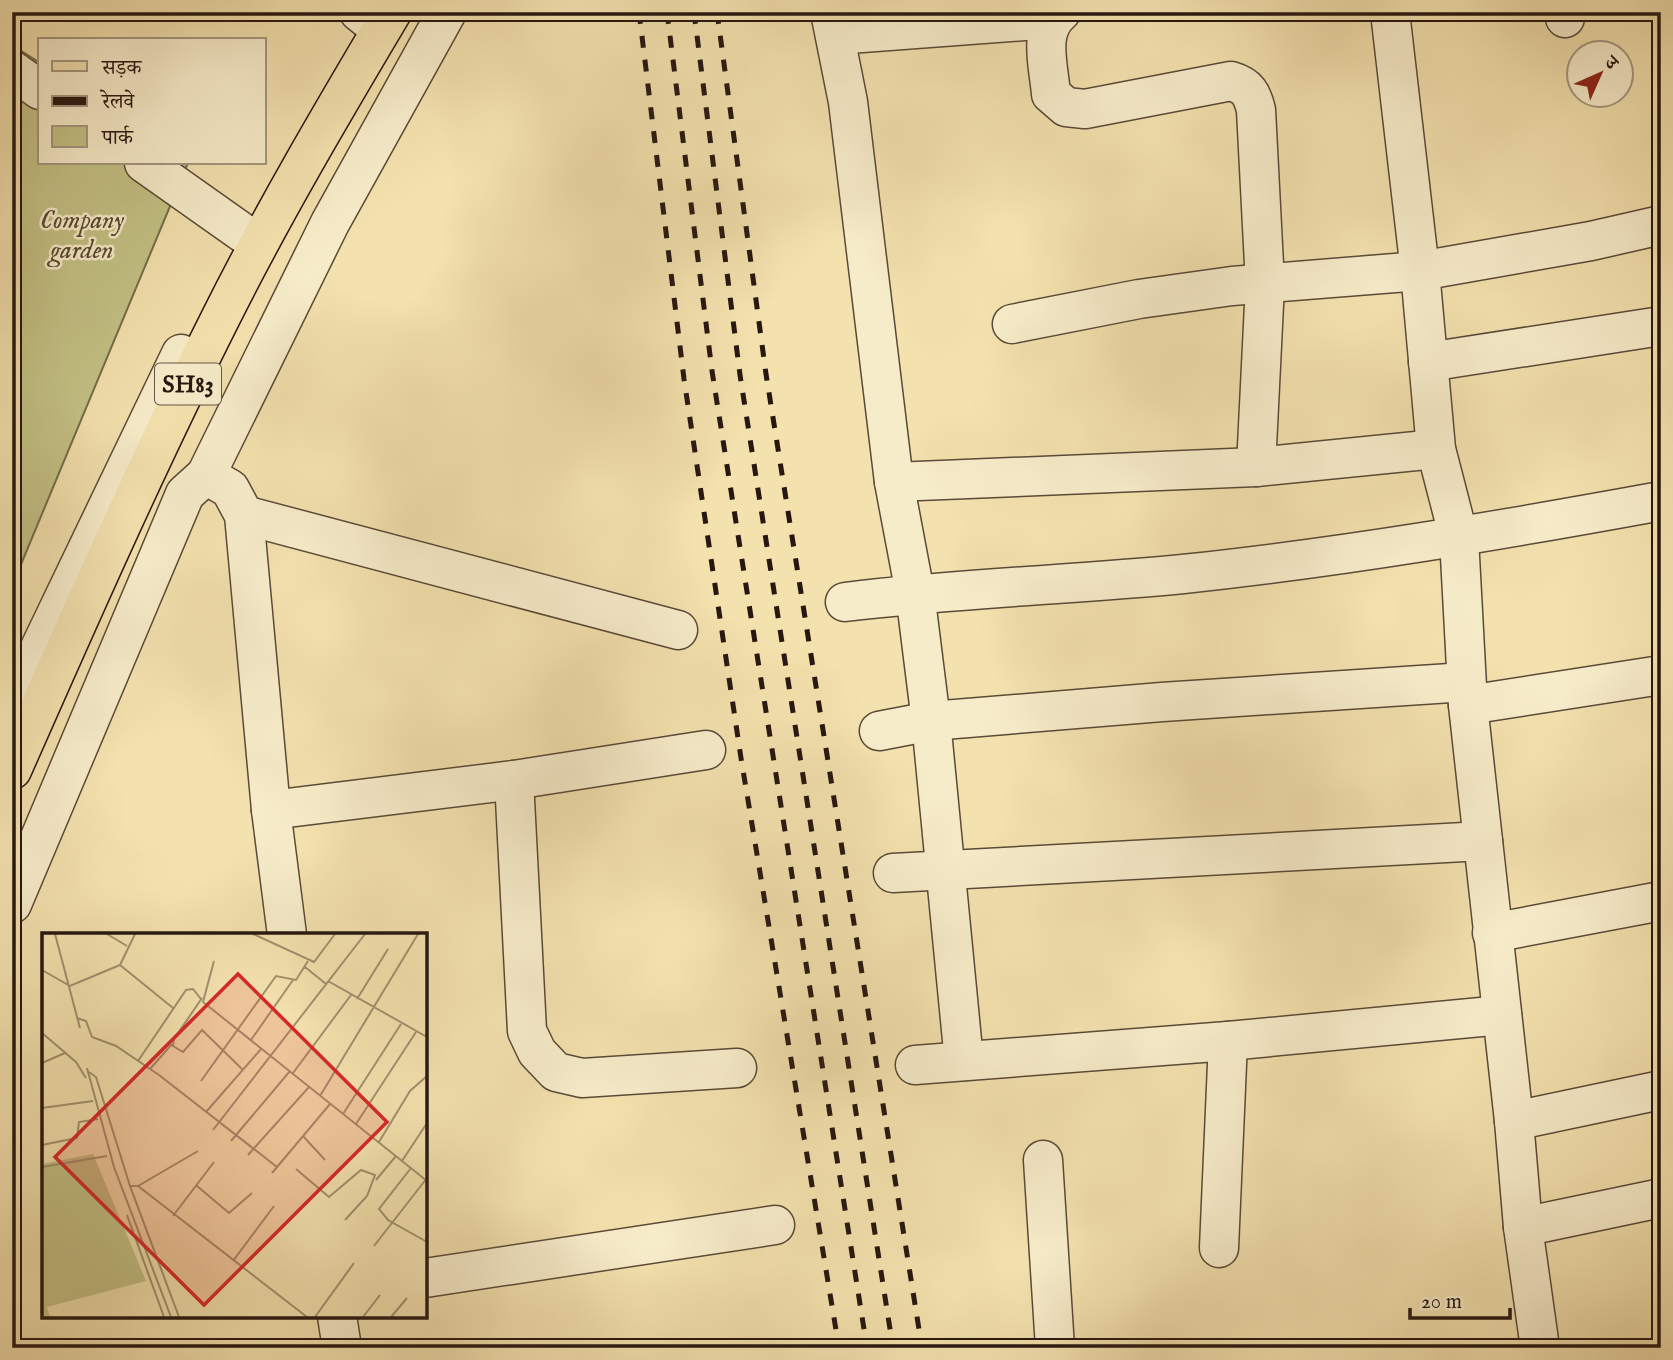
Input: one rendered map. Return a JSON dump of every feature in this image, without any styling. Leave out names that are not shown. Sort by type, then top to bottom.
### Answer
[{"type":"main road","name":"SH83","points":[[12,770],[112,542],[221,317],[304,161],[373,14]]},
{"type":"street","points":[[12,904],[185,494],[206,475],[330,223],[447,12]]},
{"type":"street","points":[[1390,12],[1420,271],[1436,449],[1459,538],[1467,694],[1514,1121],[1523,1227],[1540,1348]]},
{"type":"street","points":[[12,706],[117,485],[243,233],[373,14]]},
{"type":"street","points":[[964,1061],[915,593],[894,482],[848,102],[832,24],[1057,16]]},
{"type":"street","points":[[1057,16],[1045,37],[1051,94],[1066,107],[1085,108],[1231,81],[1242,84],[1252,95],[1256,110],[1265,284],[1256,467]]},
{"type":"street","points":[[12,70],[38,89]]},
{"type":"street","points":[[145,164],[243,233]]},
{"type":"street","points":[[1012,324],[1139,299],[1265,284],[1420,271],[1591,241],[1661,225]]},
{"type":"street","points":[[1428,362],[1661,326]]},
{"type":"street","points":[[894,482],[1256,467],[1436,449]]},
{"type":"street","points":[[206,475],[230,489],[244,515],[271,810],[287,933]]},
{"type":"street","points":[[845,602],[915,593],[1183,574],[1459,538],[1661,501]]},
{"type":"street","points":[[244,515],[678,631]]},
{"type":"street","points":[[879,731],[930,721],[1162,702],[1467,694],[1661,675]]},
{"type":"street","points":[[271,810],[514,780],[706,750]]},
{"type":"street","points":[[514,780],[527,1031],[537,1052],[556,1072],[583,1078],[737,1068]]},
{"type":"street","points":[[893,873],[1483,841]]},
{"type":"street","points":[[1492,933],[1661,901]]},
{"type":"street","points":[[915,1065],[1228,1041],[1502,1015]]},
{"type":"street","points":[[1219,1248],[1228,1041]]},
{"type":"street","points":[[1514,1121],[1661,1090]]},
{"type":"street","points":[[1043,1160],[1055,1348]]},
{"type":"street","points":[[1523,1227],[1661,1198]]},
{"type":"street","points":[[427,1278],[775,1225]]},
{"type":"street","points":[[337,1318],[342,1348]]},
{"type":"green space","name":"Company garden","points":[[12,45],[38,62],[38,164],[188,164],[12,586]]},
{"type":"railway","points":[[639,12],[684,379],[741,758],[839,1348]]},
{"type":"railway","points":[[667,12],[712,371],[867,1348]]},
{"type":"railway","points":[[694,12],[740,375],[893,1348]]},
{"type":"railway","points":[[717,12],[766,374],[922,1348]]}]
